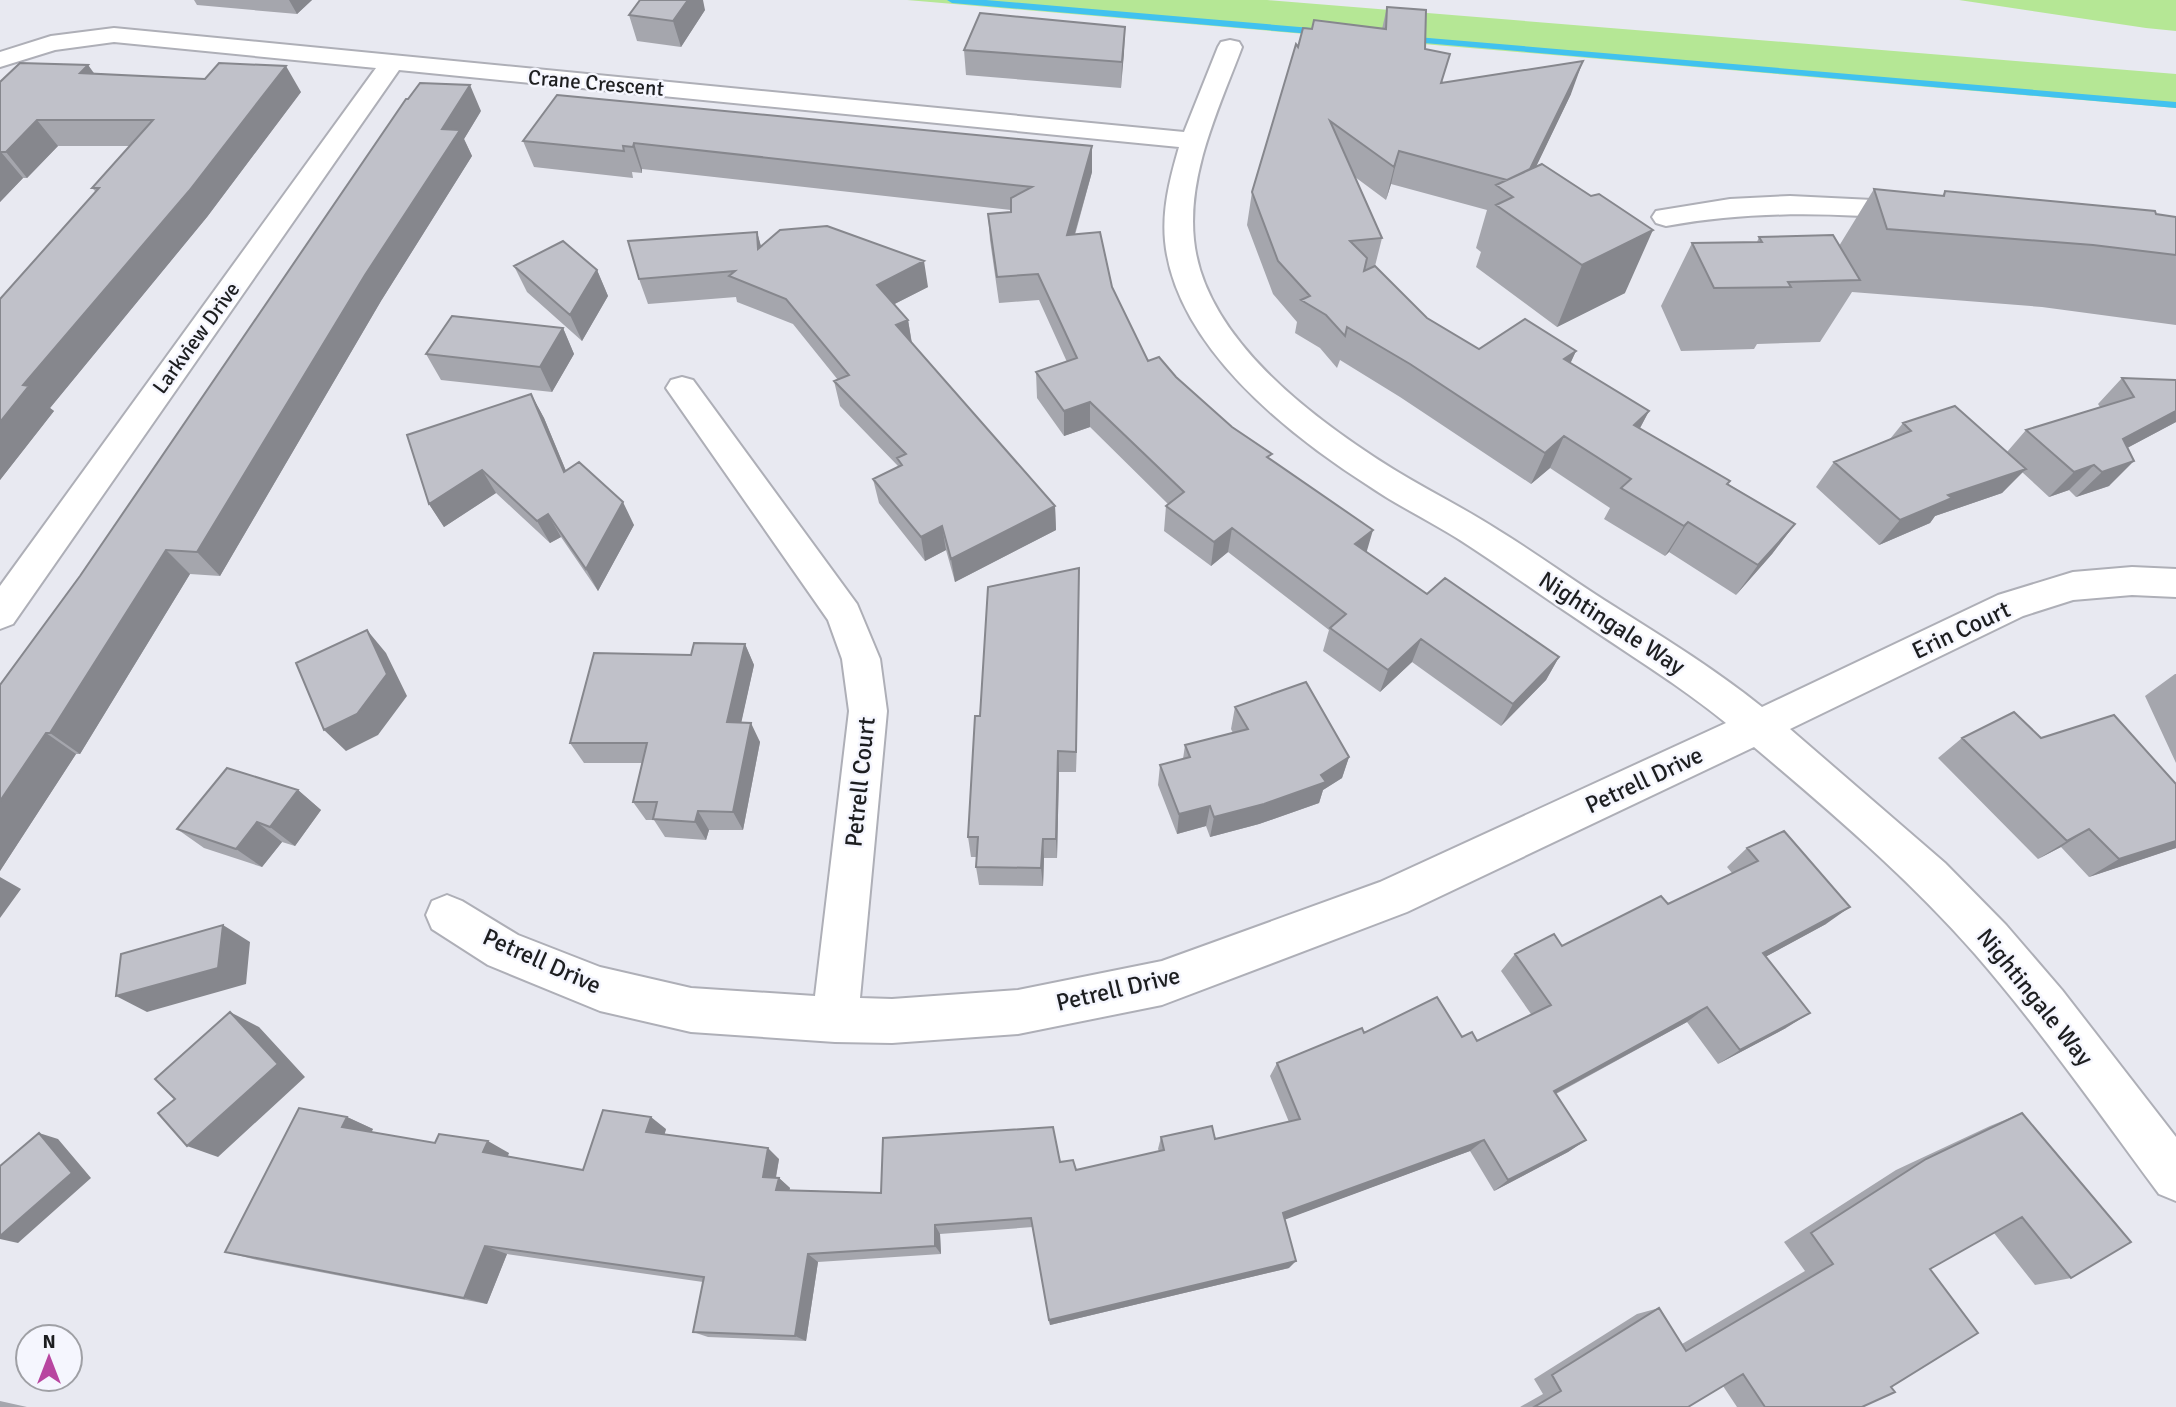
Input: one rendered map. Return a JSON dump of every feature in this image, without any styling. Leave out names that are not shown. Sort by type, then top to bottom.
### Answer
[{"type":"street","name":"Crane Crescent","points":[[0,60],[51,43],[114,35],[1195,141]]},
{"type":"street","name":"Nightingale Way","points":[[1230,47],[1183,173],[1178,203],[1179,241],[1189,282],[1200,307],[1228,346],[1262,384],[1316,432],[1381,478],[1468,528],[1705,685],[1759,726],[1878,829],[1961,908],[2041,999],[2176,1177]]},
{"type":"street","name":"Larkview Drive","points":[[0,614],[392,63]]},
{"type":"street","points":[[1666,217],[1717,207],[1783,203],[1935,213]]},
{"type":"street","name":"Petrell Court","points":[[682,388],[844,614],[861,659],[868,711],[835,1020]]},
{"type":"street","name":"Erin Court","points":[[1759,726],[2011,605],[2073,586],[2132,580],[2176,583]]},
{"type":"street","name":"Petrell Drive","points":[[447,915],[503,950],[600,989],[691,1010],[835,1020],[892,1021],[1018,1012],[1162,983],[1392,898],[1759,726]]},
{"type":"green space","points":[[907,0],[1267,0],[2176,74],[2176,108]]},
{"type":"green space","points":[[1959,0],[2176,0],[2176,31],[2146,28]]},
{"type":"building","points":[[640,0],[688,0],[673,21],[629,15]]},
{"type":"building","points":[[1387,7],[1426,10],[1425,49],[1450,54],[1441,83],[1583,61],[1530,169],[1507,180],[1399,151],[1394,167],[1330,121],[1382,238],[1350,241],[1367,258],[1364,271],[1375,266],[1427,318],[1479,349],[1525,319],[1576,351],[1564,359],[1649,411],[1634,425],[1730,481],[1727,484],[1795,524],[1758,565],[1688,522],[1684,526],[1621,488],[1631,479],[1564,436],[1545,453],[1410,364],[1347,327],[1345,336],[1326,315],[1301,300],[1310,296],[1278,261],[1252,192],[1303,28],[1312,29],[1314,20],[1386,29]]},
{"type":"building","points":[[980,13],[1125,27],[1122,62],[964,50]]},
{"type":"building","points":[[20,63],[88,65],[80,73],[205,79],[219,63],[286,66],[189,191],[23,385],[29,386],[0,422],[0,299],[99,188],[92,188],[153,120],[37,120],[6,152],[0,153],[0,82]]},
{"type":"building","points":[[420,83],[470,85],[442,129],[460,130],[365,275],[197,552],[166,550],[50,733],[46,733],[0,801],[0,685],[80,576],[406,99]]},
{"type":"building","points":[[557,95],[1092,146],[1067,235],[1100,232],[1112,287],[1148,361],[1159,357],[1176,377],[1232,427],[1272,454],[1267,457],[1373,530],[1355,544],[1427,594],[1445,578],[1559,657],[1513,704],[1421,639],[1388,670],[1330,628],[1346,614],[1232,528],[1214,542],[1166,506],[1184,492],[1090,402],[1064,411],[1036,372],[1077,358],[1038,274],[997,277],[988,214],[1011,212],[1011,198],[1032,187],[634,143],[633,147],[623,146],[624,151],[523,141]]},
{"type":"building","points":[[1542,164],[1591,196],[1599,194],[1653,230],[1582,265],[1496,205],[1513,197],[1496,185]]},
{"type":"building","points":[[1874,189],[1944,196],[1945,191],[2155,211],[2156,214],[2176,217],[2176,255],[2093,245],[1887,229]]},
{"type":"building","points":[[827,226],[924,261],[877,285],[908,320],[896,325],[1055,506],[951,559],[942,526],[921,537],[873,479],[902,465],[897,458],[906,454],[834,381],[849,375],[786,299],[729,276],[735,271],[639,279],[628,241],[757,232],[758,249],[780,230]]},
{"type":"building","points":[[1833,235],[1860,280],[1788,282],[1791,287],[1714,288],[1692,243],[1762,242],[1759,237]]},
{"type":"building","points":[[563,241],[597,270],[570,315],[514,266]]},
{"type":"building","points":[[452,316],[563,328],[540,367],[426,354]]},
{"type":"building","points":[[2122,378],[2176,380],[2176,411],[2123,439],[2134,461],[2102,472],[2094,465],[2074,472],[2026,430],[2134,397]]},
{"type":"building","points":[[531,394],[564,472],[579,462],[623,502],[586,569],[548,514],[537,521],[482,470],[429,504],[407,435]]},
{"type":"building","points":[[1955,406],[2026,469],[1948,495],[1952,498],[1900,520],[1834,462],[1911,431],[1903,423]]},
{"type":"building","points":[[1079,568],[1076,752],[1058,751],[1056,839],[1043,839],[1041,868],[976,867],[978,837],[968,837],[975,716],[980,716],[988,587]]},
{"type":"building","points":[[367,630],[387,674],[357,714],[324,730],[296,663]]},
{"type":"building","points":[[694,643],[745,644],[727,722],[751,723],[733,812],[698,811],[695,822],[653,819],[657,802],[633,802],[647,743],[570,743],[594,653],[691,655]]},
{"type":"building","points":[[1306,682],[1349,757],[1321,775],[1326,782],[1264,804],[1214,817],[1210,806],[1179,814],[1160,765],[1190,757],[1185,745],[1248,729],[1235,707]]},
{"type":"building","points":[[2014,712],[2041,738],[2114,715],[2176,784],[2176,841],[2119,859],[2089,829],[2067,841],[1962,738]]},
{"type":"building","points":[[227,768],[298,790],[270,827],[257,822],[236,849],[177,829]]},
{"type":"building","points":[[1784,831],[1850,907],[1763,953],[1810,1013],[1740,1050],[1707,1007],[1554,1091],[1586,1140],[1508,1180],[1484,1140],[1283,1213],[1296,1261],[1049,1320],[1031,1218],[935,1225],[935,1246],[808,1254],[795,1336],[693,1332],[704,1277],[485,1246],[464,1298],[225,1252],[299,1108],[347,1117],[342,1127],[435,1143],[439,1134],[488,1141],[483,1152],[583,1170],[603,1110],[651,1117],[646,1132],[768,1148],[763,1177],[779,1178],[776,1190],[881,1193],[883,1138],[1053,1127],[1060,1162],[1073,1160],[1076,1170],[1164,1150],[1161,1137],[1212,1126],[1215,1139],[1300,1119],[1277,1063],[1362,1028],[1364,1033],[1437,997],[1462,1037],[1472,1032],[1477,1041],[1551,1005],[1515,954],[1554,934],[1562,946],[1661,896],[1668,904],[1758,861],[1747,848]]},
{"type":"building","points":[[223,925],[218,968],[116,996],[121,954]]},
{"type":"building","points":[[230,1012],[278,1064],[187,1146],[158,1113],[175,1099],[155,1079]]},
{"type":"building","points":[[2022,1113],[2131,1242],[2071,1278],[2022,1217],[1930,1269],[1978,1333],[1891,1387],[1895,1392],[1862,1407],[1765,1407],[1743,1374],[1688,1407],[1534,1407],[1561,1391],[1552,1375],[1659,1308],[1686,1351],[1833,1264],[1811,1233],[1926,1159]]},
{"type":"building","points":[[39,1133],[72,1173],[0,1236],[0,1166]]},
{"type":"waterway","points":[[952,0],[1323,32]]},
{"type":"waterway","points":[[1405,39],[2176,105]]}]
